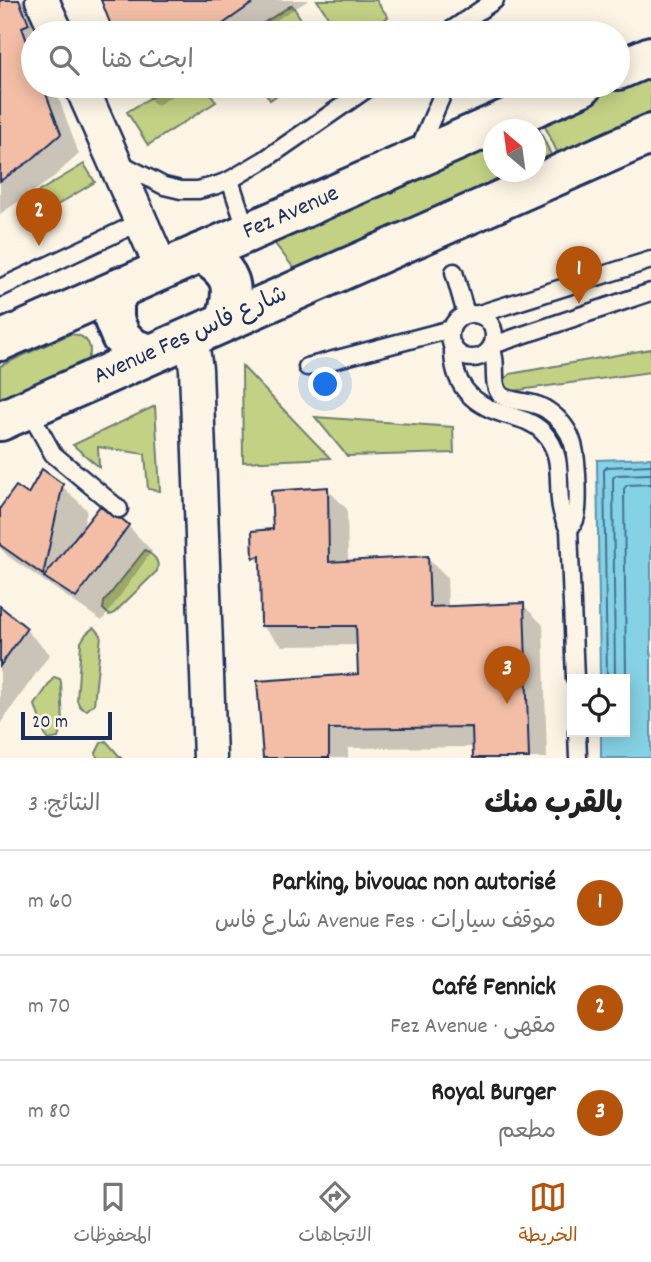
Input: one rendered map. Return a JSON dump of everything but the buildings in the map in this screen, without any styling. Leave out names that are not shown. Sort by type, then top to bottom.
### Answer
[{"type":"main road","points":[[630,65],[651,56]]},
{"type":"main road","name":"Fez Avenue","points":[[0,341],[555,98]]},
{"type":"main road","name":"Avenue Fes شارع فاس","points":[[14,415],[651,134]]},
{"type":"main road","points":[[200,253],[218,263],[230,281],[232,301],[225,321]]},
{"type":"main road","points":[[122,286],[114,302],[114,320],[121,337],[134,349],[151,354]]},
{"type":"street","points":[[42,0],[52,21]]},
{"type":"street","points":[[85,98],[162,270]]},
{"type":"street","points":[[191,336],[196,369],[210,758]]},
{"type":"lane","points":[[465,21],[495,0]]},
{"type":"lane","points":[[474,21],[478,12]]},
{"type":"lane","points":[[112,159],[164,186],[198,190],[230,180],[264,160],[354,98]]},
{"type":"lane","points":[[414,160],[441,98]]},
{"type":"lane","points":[[230,180],[247,232]]},
{"type":"lane","points":[[0,288],[140,222]]},
{"type":"lane","points":[[575,674],[569,529],[561,513],[556,453],[552,443],[538,428],[529,422],[490,409],[472,398],[462,387],[452,360],[451,329],[460,317],[651,260]]},
{"type":"lane","points":[[454,272],[473,314]]},
{"type":"lane","points":[[492,347],[651,292]]},
{"type":"lane","points":[[453,346],[464,356],[471,358],[486,354],[492,347],[495,338],[491,323],[486,317],[473,314]]},
{"type":"lane","points":[[307,368],[451,329]]},
{"type":"lane","points":[[492,347],[496,361],[495,384],[502,396],[545,408],[558,417],[573,443],[578,503],[575,521],[569,529]]},
{"type":"lane","points":[[14,415],[53,454],[119,509]]},
{"type":"lane","points":[[577,737],[578,758]]},
{"type":"green space","points":[[317,0],[376,0],[388,17],[382,21],[331,21]]},
{"type":"green space","points":[[292,5],[302,21],[267,21]]},
{"type":"green space","points":[[651,74],[651,116],[560,158],[544,119],[594,98],[630,98],[630,83]]},
{"type":"green space","points":[[150,98],[214,98],[216,102],[148,145],[127,112]]},
{"type":"green space","points":[[546,144],[554,161],[546,164]]},
{"type":"green space","points":[[483,146],[483,182],[505,182],[296,271],[272,240]]},
{"type":"green space","points":[[84,164],[95,182],[49,210],[38,192]]},
{"type":"green space","points":[[70,334],[81,337],[88,343],[90,353],[85,364],[0,403],[0,366]]},
{"type":"green space","points":[[651,349],[651,372],[512,391],[504,384],[510,374]]},
{"type":"green space","points":[[242,366],[330,458],[243,462]]},
{"type":"green space","points":[[155,406],[160,491],[148,489],[145,454],[98,447],[99,467],[73,445]]},
{"type":"green space","points":[[315,417],[453,427],[454,453],[347,456]]},
{"type":"green space","points":[[145,550],[158,564],[157,571],[109,615],[103,609],[104,602]]},
{"type":"green space","points":[[93,628],[101,635],[94,704],[87,710],[80,707],[77,700],[81,642]]},
{"type":"green space","points":[[54,677],[61,682],[63,724],[58,738],[49,740],[35,705]]},
{"type":"green space","points":[[106,741],[121,758],[97,758],[96,753],[101,743]]},
{"type":"water","points":[[651,458],[651,758],[601,758],[601,737],[630,737],[630,674],[600,674],[597,460]]},
{"type":"place","name":"Café Fennick","points":[[39,246]]},
{"type":"place","name":"Parking, bivouac non autorisé","points":[[579,304]]},
{"type":"place","name":"Royal Burger","points":[[507,704]]}]
